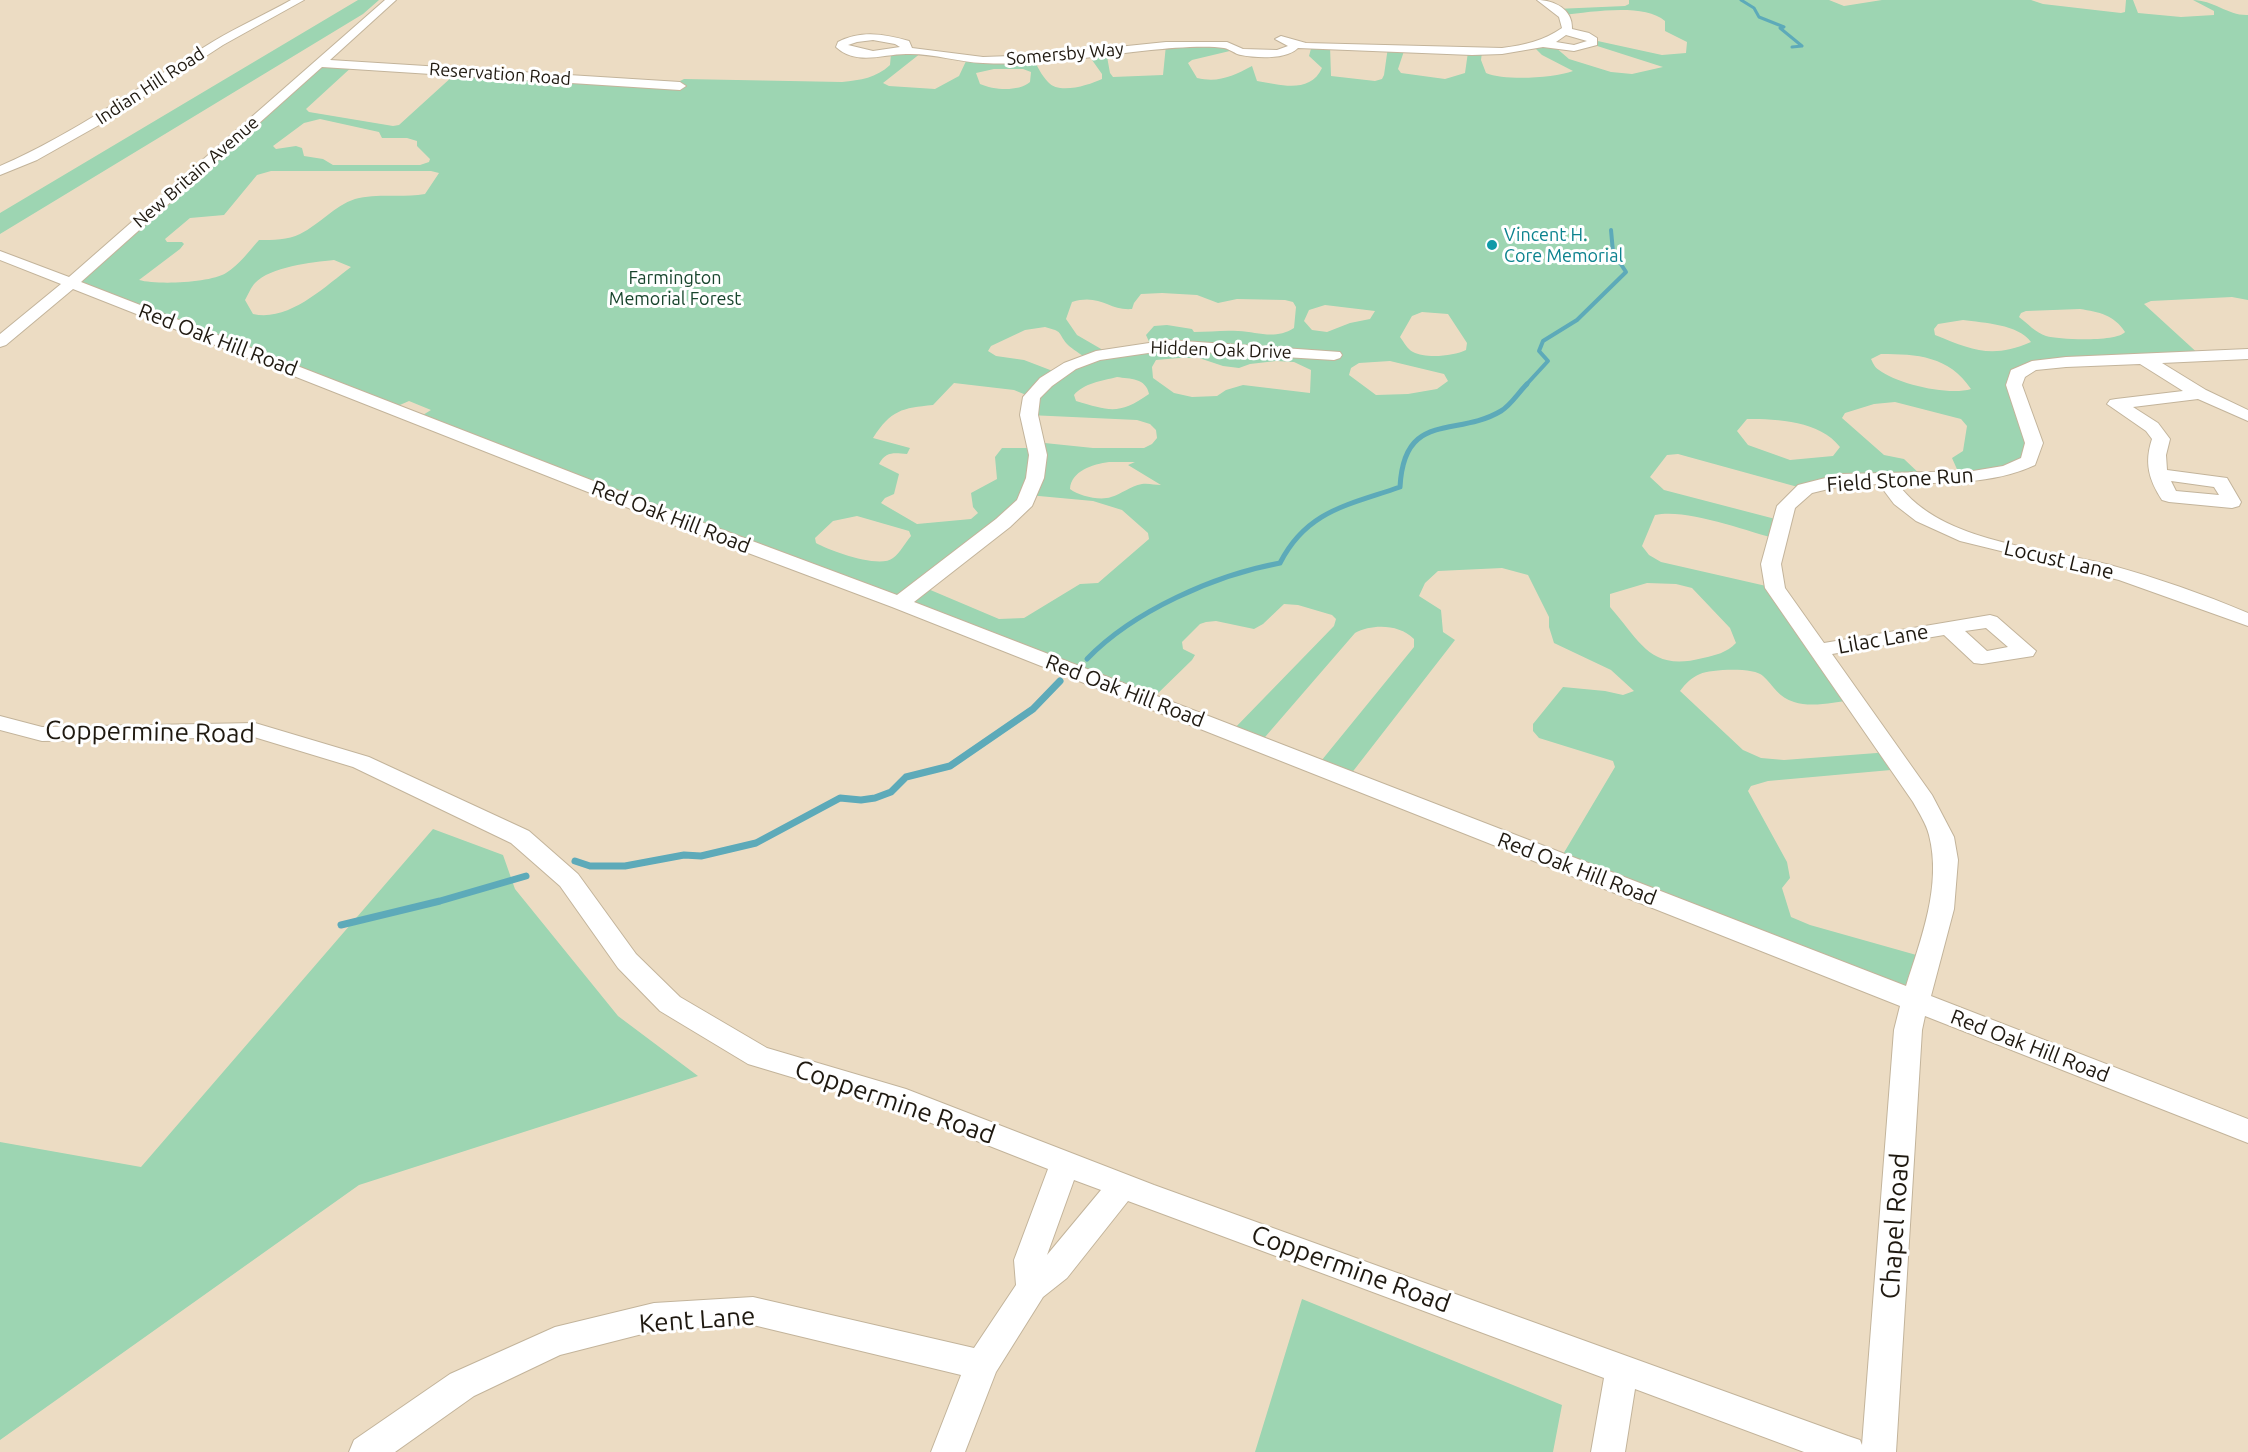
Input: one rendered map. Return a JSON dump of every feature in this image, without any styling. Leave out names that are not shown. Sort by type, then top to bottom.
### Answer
[{"type":"street","name":"Indian Hill Road","points":[[0,171],[32,157],[104,117],[219,43],[299,0]]},
{"type":"street","name":"New Britain Avenue","points":[[0,342],[391,0]]},
{"type":"street","points":[[1541,44],[1574,48],[1593,43],[1593,40],[1585,35],[1565,32],[1568,26],[1566,18],[1542,0]]},
{"type":"street","name":"Somersby Way","points":[[1268,38],[1283,39],[1294,45],[1369,46],[1475,52],[1517,49],[1541,44],[1565,32]]},
{"type":"street","name":"Somersby Way","points":[[1227,45],[1231,41],[1242,38]]},
{"type":"street","name":"Somersby Way","points":[[904,50],[983,60],[1040,58],[1150,46],[1227,45],[1234,50],[1257,53],[1284,52],[1294,45]]},
{"type":"street","name":"Reservation Road","points":[[320,63],[680,86]]},
{"type":"street","name":"Red Oak Hill Road","points":[[0,255],[638,505],[898,603],[2248,1131]]},
{"type":"street","name":"Hidden Oak Drive","points":[[898,603],[1003,523],[1025,502],[1035,478],[1038,454],[1029,415],[1032,397],[1046,382],[1070,366],[1096,356],[1169,345],[1334,355]]},
{"type":"street","name":"Field Stone Run","points":[[1914,1001],[1937,926],[1945,878],[1942,837],[1924,800],[1775,588],[1771,564],[1786,506],[1805,489],[1841,480],[1973,476],[2007,471],[2029,461],[2034,443],[2014,385],[2017,374],[2032,366],[2066,362],[2248,354]]},
{"type":"street","points":[[2146,360],[2200,394],[2248,416]]},
{"type":"street","points":[[2157,474],[2157,449],[2161,439],[2152,427],[2116,404],[2200,394]]},
{"type":"street","name":"Locust Lane","points":[[1884,478],[1904,503],[1929,519],[1962,534],[1999,547],[2083,564],[2151,583],[2248,620]]},
{"type":"street","name":"Lilac Lane","points":[[1818,650],[1949,628]]},
{"type":"street","name":"Coppermine Road","points":[[0,723],[42,734],[255,730],[361,762],[520,837],[569,880],[627,961],[670,1004],[758,1056],[896,1097],[1122,1186],[1848,1452]]},
{"type":"street","name":"Chapel Road","points":[[1879,1452],[1908,1030],[1914,1001]]},
{"type":"street","points":[[1032,1287],[1030,1260],[1065,1164]]},
{"type":"street","points":[[948,1452],[982,1365],[1032,1287],[1056,1268],[1122,1186]]},
{"type":"street","name":"Kent Lane","points":[[366,1452],[462,1385],[555,1342],[654,1317],[753,1311],[982,1365]]},
{"type":"street","points":[[1608,1452],[1622,1368]]},
{"type":"green space","points":[[358,0],[379,0],[363,14],[0,234],[0,213]]},
{"type":"green space","name":"Farmington Memorial Forest","points":[[1629,0],[1829,0],[1844,6],[1882,0],[2031,0],[2043,4],[2121,13],[2125,12],[2126,0],[2133,0],[2138,13],[2181,17],[2214,15],[2214,11],[2193,0],[2207,2],[2241,15],[2248,15],[2248,300],[2232,297],[2151,301],[2144,304],[2202,357],[2066,362],[2017,374],[2029,461],[1960,476],[1952,458],[1963,451],[1967,426],[1961,419],[1895,402],[1874,404],[1845,413],[1842,418],[1884,455],[1904,459],[1923,477],[1805,489],[1678,454],[1667,455],[1650,477],[1664,490],[1783,521],[1778,539],[1699,517],[1655,515],[1642,546],[1649,555],[1661,562],[1775,588],[1853,700],[1816,705],[1801,704],[1780,694],[1758,673],[1742,670],[1723,670],[1700,674],[1680,691],[1743,750],[1761,758],[1784,760],[1890,752],[1902,769],[1768,781],[1751,786],[1748,791],[1787,862],[1790,878],[1782,888],[1791,917],[1810,925],[1927,958],[1914,1001],[1559,861],[1615,767],[1613,761],[1539,738],[1533,731],[1533,724],[1563,687],[1623,695],[1634,691],[1611,670],[1554,643],[1549,627],[1549,617],[1528,575],[1502,568],[1438,571],[1425,583],[1419,596],[1441,610],[1443,632],[1455,640],[1347,779],[1317,766],[1414,647],[1414,639],[1401,630],[1377,627],[1355,633],[1259,744],[1230,733],[1334,626],[1336,619],[1332,615],[1298,605],[1284,604],[1263,624],[1254,629],[1216,621],[1200,624],[1182,642],[1183,649],[1195,655],[1192,660],[1150,701],[418,418],[431,410],[409,401],[393,408],[70,283],[320,63],[354,65],[306,109],[309,112],[393,126],[399,125],[454,75],[672,85],[684,79],[842,82],[874,76],[890,65],[891,54],[921,53],[883,83],[889,86],[935,89],[959,76],[967,59],[1033,58],[1048,82],[1059,88],[1066,88],[1082,86],[1102,79],[1102,74],[1087,53],[1106,51],[1110,73],[1113,77],[1163,75],[1166,45],[1227,45],[1234,50],[1188,63],[1197,78],[1212,80],[1226,78],[1252,66],[1257,81],[1294,86],[1310,82],[1322,68],[1309,56],[1312,45],[1330,45],[1331,76],[1375,81],[1382,79],[1384,75],[1388,47],[1405,48],[1398,69],[1401,73],[1445,79],[1465,73],[1468,52],[1482,52],[1481,60],[1486,73],[1517,78],[1573,71],[1542,55],[1533,46],[1555,47],[1569,59],[1611,72],[1632,74],[1663,67],[1591,44],[1593,40],[1662,55],[1686,53],[1687,42],[1665,31],[1665,21],[1656,15],[1617,10],[1564,15],[1556,9],[1629,4]],"holes":[[[994,69],[1023,69],[1031,72],[1030,82],[1019,87],[999,89],[980,84],[976,73]],[[320,119],[379,132],[382,138],[407,138],[417,141],[417,146],[430,159],[429,162],[420,165],[333,165],[323,159],[304,156],[302,148],[296,146],[276,149],[273,146],[304,123]],[[271,171],[431,171],[439,173],[425,194],[355,199],[340,206],[295,236],[259,240],[235,266],[218,276],[183,282],[139,280],[180,249],[184,244],[182,242],[167,242],[165,239],[190,218],[224,215],[257,175]],[[334,260],[351,267],[318,293],[293,308],[280,313],[253,314],[245,300],[254,285],[262,277],[292,266]],[[1162,293],[1197,295],[1218,303],[1237,299],[1285,300],[1293,302],[1296,307],[1294,328],[1280,334],[1232,331],[1194,332],[1192,329],[1167,325],[1154,326],[1146,335],[1151,346],[1108,353],[1077,335],[1066,319],[1072,302],[1082,300],[1132,309],[1141,294]],[[1325,305],[1375,311],[1370,319],[1350,323],[1327,332],[1312,330],[1304,321],[1309,310]],[[2080,309],[2106,315],[2121,326],[2125,332],[2100,339],[2053,337],[2039,333],[2019,317],[2026,311]],[[1422,312],[1448,314],[1467,343],[1466,350],[1447,355],[1419,354],[1409,349],[1400,337],[1412,316]],[[1963,320],[2009,328],[2018,331],[2031,342],[1993,351],[1971,348],[1935,335],[1934,329],[1938,324]],[[1045,327],[1058,331],[1067,344],[1087,359],[1058,373],[1024,360],[996,356],[988,351],[991,346],[1025,330]],[[1881,354],[1919,356],[1942,363],[1962,378],[1971,389],[1937,390],[1910,384],[1887,375],[1875,367],[1871,359]],[[1179,358],[1199,358],[1223,366],[1239,368],[1250,364],[1276,361],[1294,362],[1311,370],[1310,393],[1243,385],[1226,390],[1217,396],[1192,397],[1174,393],[1153,378],[1152,367],[1156,360]],[[1390,361],[1444,374],[1448,381],[1437,389],[1408,394],[1376,395],[1349,375],[1351,368],[1359,363]],[[1117,377],[1132,379],[1145,385],[1149,394],[1130,405],[1114,409],[1076,401],[1074,395],[1078,391],[1099,381]],[[954,383],[1014,390],[1031,397],[1029,415],[1137,420],[1150,424],[1156,430],[1157,438],[1144,448],[1093,448],[1035,442],[1036,448],[1002,448],[995,457],[997,479],[971,493],[973,507],[978,513],[971,519],[917,524],[881,503],[885,498],[894,494],[899,474],[879,464],[888,455],[907,454],[910,448],[873,438],[892,416],[913,407],[933,405]],[[1747,419],[1798,423],[1832,438],[1840,447],[1833,456],[1790,460],[1748,445],[1737,431]],[[1109,462],[1135,462],[1128,465],[1161,485],[1142,484],[1106,498],[1084,496],[1070,489],[1074,477],[1084,470]],[[1028,495],[1093,501],[1122,510],[1148,533],[1149,539],[1098,583],[1080,584],[1024,618],[999,619],[921,586]],[[857,516],[909,531],[911,536],[896,556],[887,561],[855,558],[816,543],[815,538],[833,521]],[[1647,583],[1676,584],[1692,588],[1730,628],[1736,643],[1712,656],[1670,661],[1648,651],[1610,607],[1610,594]]]},
{"type":"green space","points":[[433,829],[503,855],[515,889],[618,1016],[698,1076],[359,1185],[0,1440],[0,1142],[141,1167]]},
{"type":"green space","points":[[1302,1299],[1562,1405],[1553,1452],[1255,1452]]},
{"type":"waterway","points":[[1741,0],[1754,8],[1759,17],[1784,27],[1780,28],[1802,46],[1792,47]]},
{"type":"waterway","points":[[1525,386],[1548,361],[1539,351],[1543,341],[1577,320],[1626,272],[1613,252],[1611,230]]},
{"type":"waterway","points":[[1087,659],[1127,625],[1176,598],[1229,576],[1280,563],[1291,545],[1316,520],[1347,505],[1400,487],[1404,463],[1411,446],[1422,436],[1435,430],[1484,419],[1501,411],[1527,384]]},
{"type":"waterway","points":[[575,861],[590,866],[625,866],[684,855],[701,856],[756,843],[840,798],[861,800],[875,798],[891,792],[906,777],[950,766],[1033,709],[1060,681]]},
{"type":"waterway","points":[[341,925],[440,901],[526,876]]},
{"type":"place","name":"Vincent H. Core Memorial","points":[[1492,245]]}]
